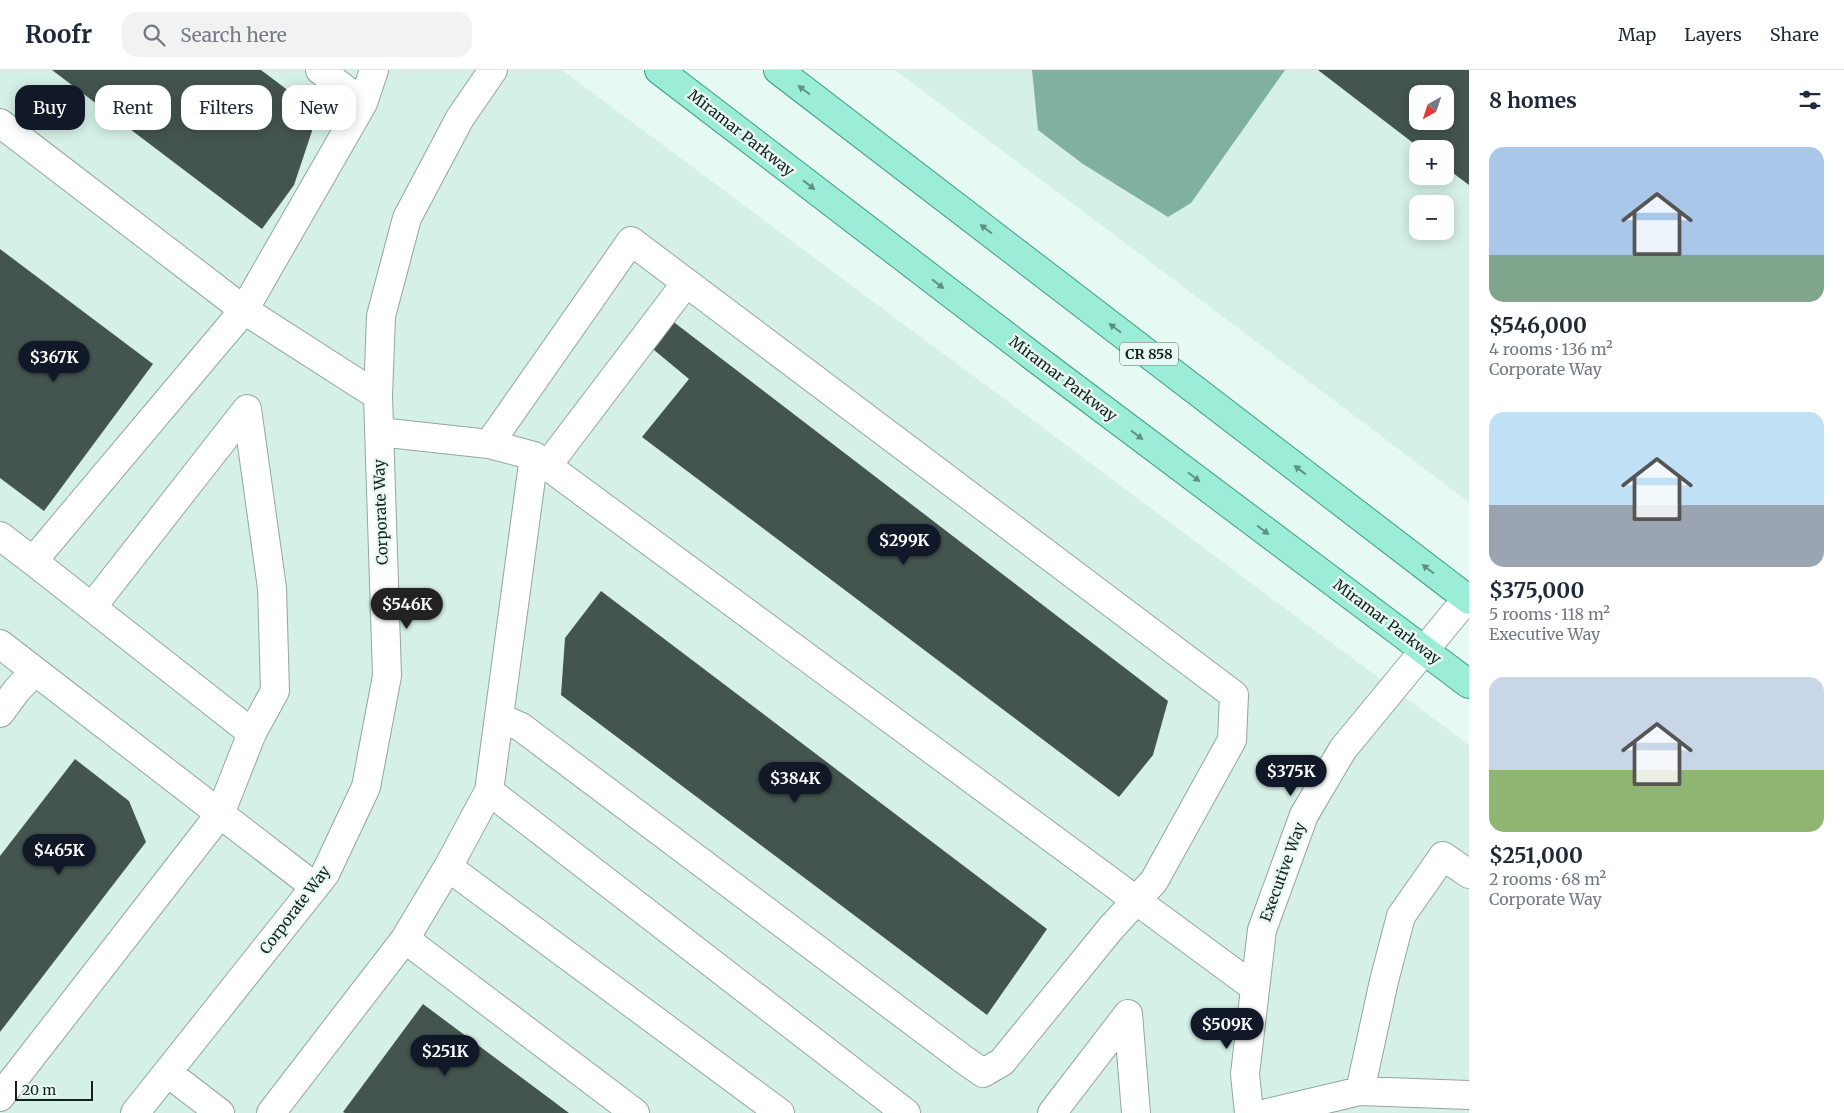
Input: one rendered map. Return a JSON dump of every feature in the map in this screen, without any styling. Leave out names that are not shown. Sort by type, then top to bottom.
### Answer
[{"type":"main road","name":"Miramar Parkway","points":[[659,70],[1034,358],[1469,684]]},
{"type":"main road","name":"CR 858","points":[[778,70],[1468,598]]},
{"type":"street","points":[[320,70],[363,103]]},
{"type":"street","points":[[34,561],[244,310],[363,103],[374,70]]},
{"type":"street","name":"Corporate Way","points":[[136,1113],[325,874],[366,786],[387,676],[378,396],[381,316],[407,218],[460,118],[493,70]]},
{"type":"street","points":[[0,123],[244,310],[378,396]]},
{"type":"street","points":[[489,444],[631,241],[1234,696],[1232,740],[1154,881],[1111,928],[1002,1062],[983,1073],[521,727],[499,717]]},
{"type":"street","points":[[271,1113],[405,939],[490,791],[499,717],[540,461],[686,283]]},
{"type":"street","points":[[0,1097],[220,814],[252,733],[275,691],[272,588],[247,409],[92,607]]},
{"type":"street","points":[[379,432],[489,444],[540,461],[1255,988]]},
{"type":"street","points":[[0,536],[252,733]]},
{"type":"street","name":"Executive Way","points":[[1249,1113],[1245,1074],[1262,930],[1304,815],[1343,749],[1468,598]]},
{"type":"street","points":[[0,644],[315,887]]},
{"type":"street","points":[[0,713],[17,690],[35,671]]},
{"type":"street","points":[[490,791],[906,1113]]},
{"type":"street","points":[[1360,1091],[1384,981],[1401,916],[1443,856],[1469,874]]},
{"type":"street","points":[[448,867],[780,1113]]},
{"type":"street","points":[[405,939],[635,1113]]},
{"type":"street","points":[[1052,1113],[1128,1014],[1136,1113]]},
{"type":"street","points":[[168,1073],[220,1113]]},
{"type":"street","points":[[1267,1113],[1360,1091],[1469,1095]]},
{"type":"shaded area","points":[[0,70],[562,70],[1469,745],[1469,1113],[0,1113]]},
{"type":"shaded area","points":[[895,70],[1469,70],[1469,502]]},
{"type":"shaded area","points":[[1032,70],[1285,70],[1191,203],[1168,217],[1083,164],[1038,130]]},
{"type":"building","points":[[52,70],[261,70],[282,86],[282,130],[312,130],[294,185],[262,229],[131,130],[171,130],[171,85],[95,85],[95,103],[85,95],[85,85],[72,85]]},
{"type":"building","points":[[1318,70],[1469,70],[1469,185],[1454,174],[1454,140],[1409,140]]},
{"type":"building","points":[[0,249],[153,364],[44,511],[0,478]]},
{"type":"building","points":[[671,320],[1168,701],[1153,755],[1119,797],[642,437],[689,379],[648,345]]},
{"type":"building","points":[[601,591],[1047,929],[987,1015],[561,695],[565,638]]},
{"type":"building","points":[[75,759],[129,801],[146,842],[0,1032],[0,856]]},
{"type":"building","points":[[423,1004],[569,1113],[343,1112]]}]
